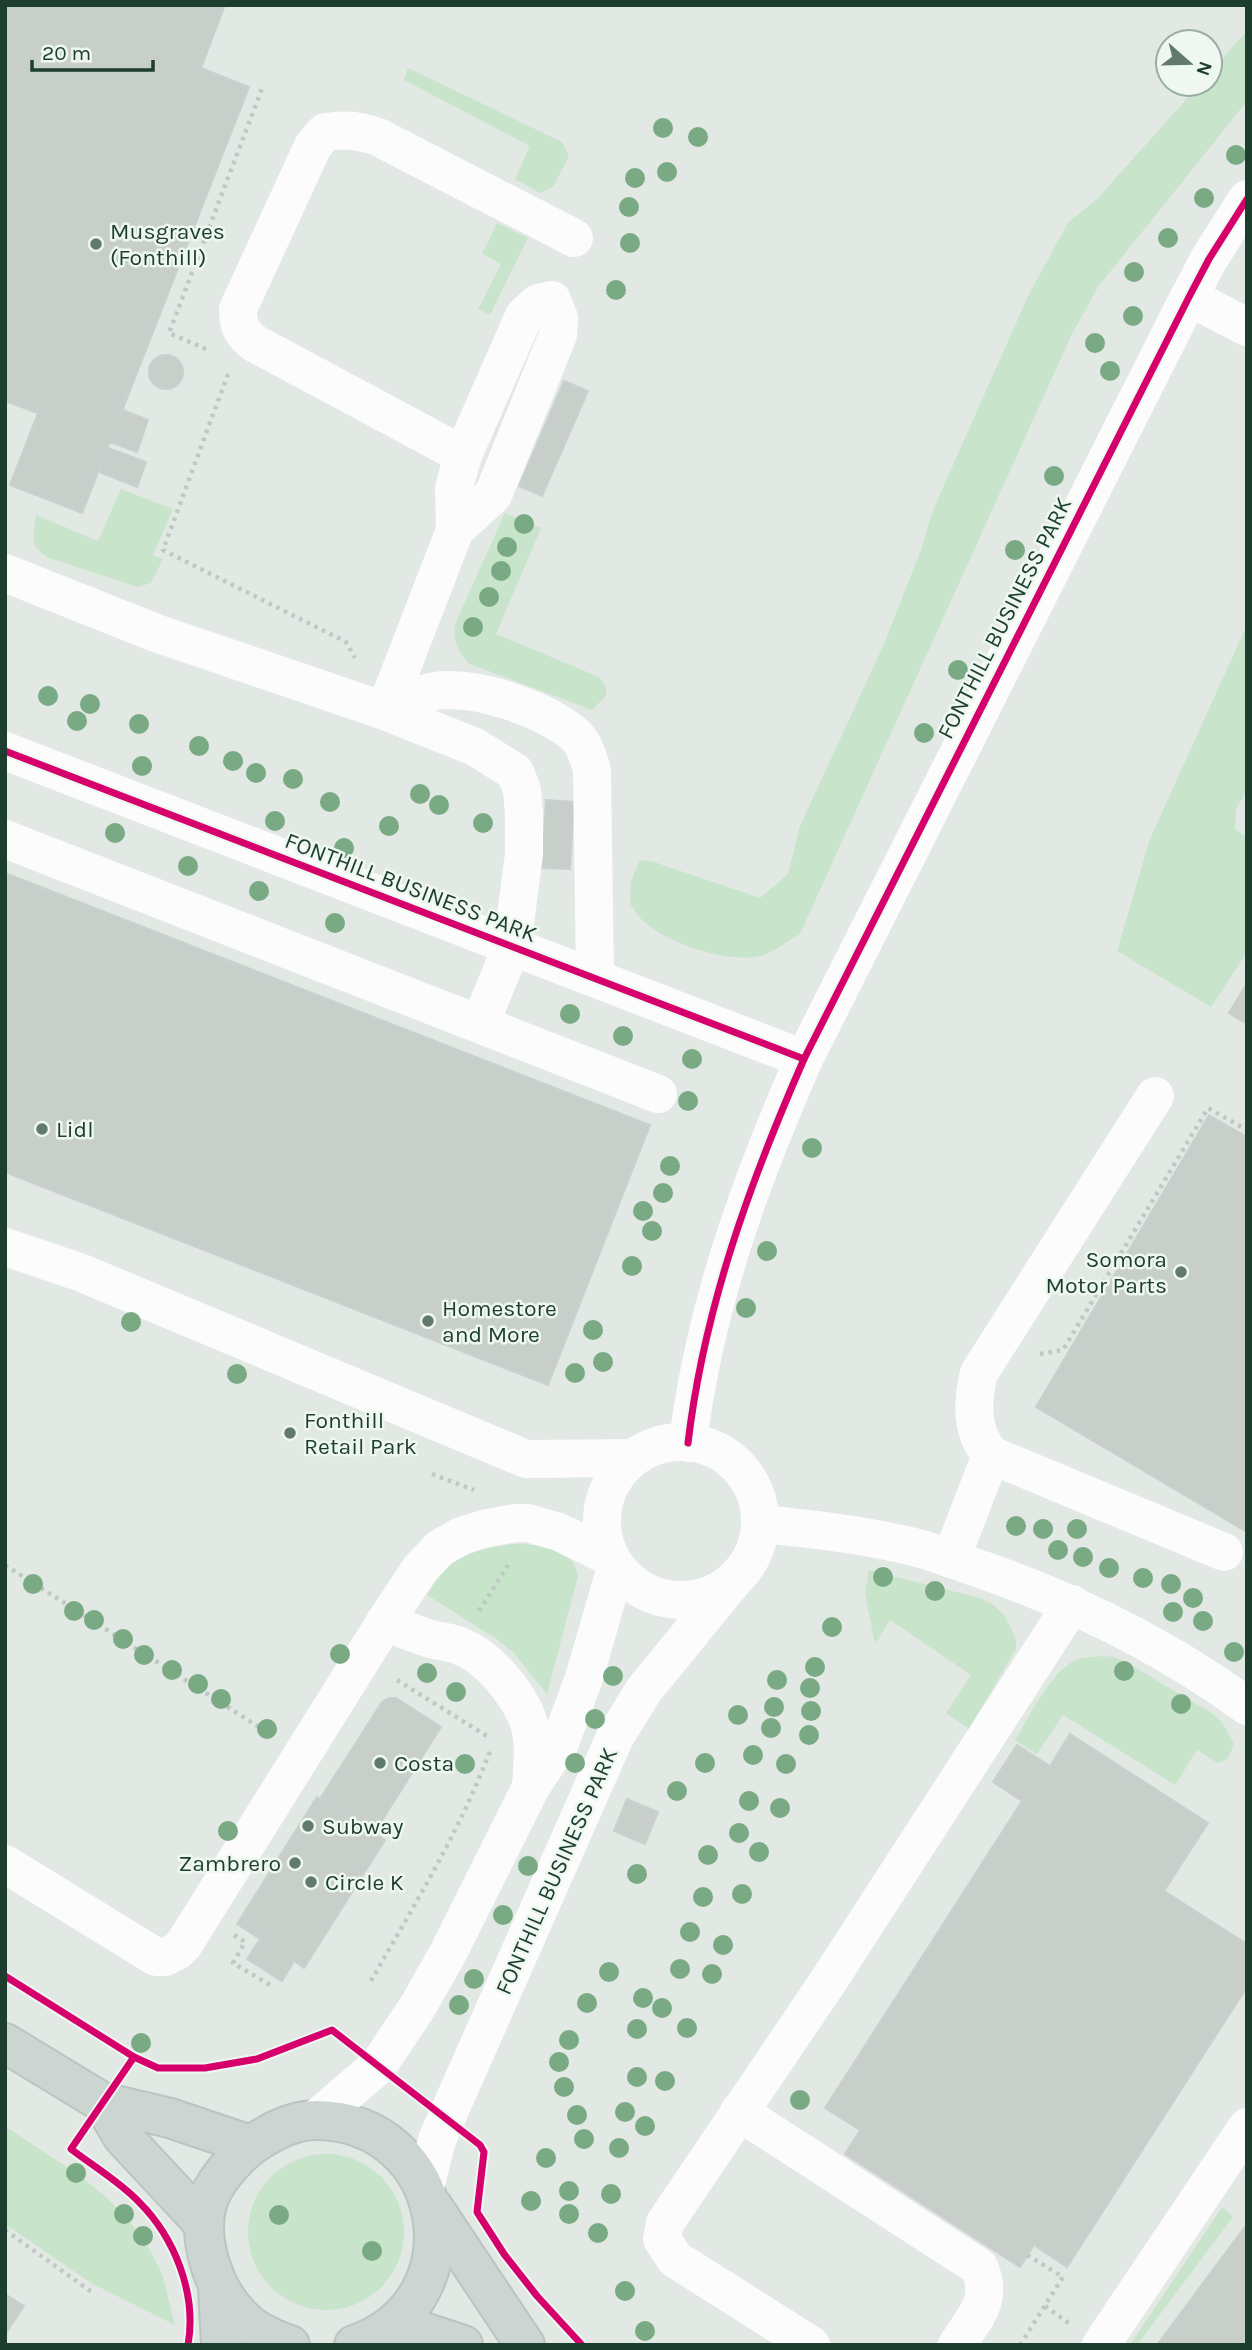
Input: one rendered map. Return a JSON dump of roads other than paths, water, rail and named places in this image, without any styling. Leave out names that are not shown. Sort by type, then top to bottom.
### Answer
[{"type":"main road","points":[[5,2043],[102,2102],[170,2118],[250,2145]]},
{"type":"main road","points":[[102,2102],[123,2137],[204,2224]]},
{"type":"main road","points":[[221,2345],[218,2287],[207,2251],[204,2224],[209,2198],[236,2159],[250,2145],[273,2131],[315,2120],[352,2125],[375,2134],[405,2157],[525,2345]]},
{"type":"main road","points":[[354,2345],[370,2340],[396,2323],[415,2300],[429,2273],[435,2245],[427,2195]]},
{"type":"main road","points":[[218,2287],[240,2317],[268,2338],[290,2345]]},
{"type":"main road","points":[[396,2323],[463,2345]]},
{"type":"street","points":[[463,455],[254,343],[238,326],[237,309],[313,146],[324,132],[355,130],[378,137],[574,238]]},
{"type":"street","name":"FONTHILL BUSINESS PARK","points":[[688,1443],[708,1325],[731,1247],[755,1175],[804,1059],[1189,297],[1209,259],[1247,199]]},
{"type":"street","points":[[1189,297],[1247,327]]},
{"type":"street","points":[[385,712],[455,530],[454,488],[463,455],[524,316],[538,303],[552,300],[559,318],[558,335],[493,495],[455,530]]},
{"type":"street","points":[[5,573],[156,633],[385,712],[475,747],[515,772],[522,790],[524,854],[512,946],[480,1024]]},
{"type":"street","points":[[385,712],[424,694],[446,690],[516,703],[574,734],[588,755],[592,771],[595,978]]},
{"type":"street","name":"FONTHILL BUSINESS PARK","points":[[5,751],[804,1059]]},
{"type":"street","points":[[5,839],[658,1094]]},
{"type":"street","points":[[1155,1096],[979,1373],[974,1394],[974,1413],[981,1444],[991,1455],[1224,1552]]},
{"type":"street","points":[[5,1247],[107,1283],[526,1459],[632,1458]]},
{"type":"street","name":"FONTHILL BUSINESS PARK","points":[[427,2195],[437,2140],[615,1737],[644,1690],[747,1565],[757,1545],[760,1524],[757,1500],[747,1478],[732,1460],[711,1448],[688,1443],[668,1443],[632,1458],[614,1479],[603,1503],[602,1530],[613,1562],[635,1586],[658,1598],[684,1601],[710,1595],[733,1581]]},
{"type":"street","points":[[951,1559],[991,1455]]},
{"type":"street","points":[[5,1864],[149,1953],[165,1958],[184,1944],[385,1622],[421,1569],[440,1548],[461,1536],[483,1529],[527,1523],[559,1532],[613,1562]]},
{"type":"street","points":[[760,1524],[817,1529],[916,1548],[1072,1604],[1149,1643],[1210,1679],[1247,1706]]},
{"type":"street","name":"FONTHILL BUSINESS PARK","points":[[315,2120],[378,2066],[418,2006],[475,1903],[531,1787],[560,1743],[584,1678],[613,1562]]},
{"type":"street","points":[[811,2345],[675,2259],[662,2239],[665,2222],[829,1980],[1072,1604]]},
{"type":"street","points":[[385,1622],[432,1640],[462,1646],[484,1661],[501,1679],[518,1699],[529,1721],[533,1753],[531,1787]]},
{"type":"street","points":[[739,2112],[979,2267],[986,2282],[985,2299],[957,2345]]},
{"type":"street","points":[[1101,2345],[1247,2127]]},
{"type":"place","name":"Musgraves (Fonthill)","points":[[96,244]]},
{"type":"place","name":"Lidl","points":[[42,1129]]},
{"type":"place","name":"Somora Motor Parts","points":[[1181,1272]]},
{"type":"place","name":"Homestore and More","points":[[428,1321]]},
{"type":"place","name":"Fonthill Retail Park","points":[[290,1433]]},
{"type":"place","name":"Costa","points":[[380,1763]]},
{"type":"place","name":"Subway","points":[[308,1826]]},
{"type":"place","name":"Zambrero","points":[[295,1863]]},
{"type":"place","name":"Circle K","points":[[311,1882]]}]
